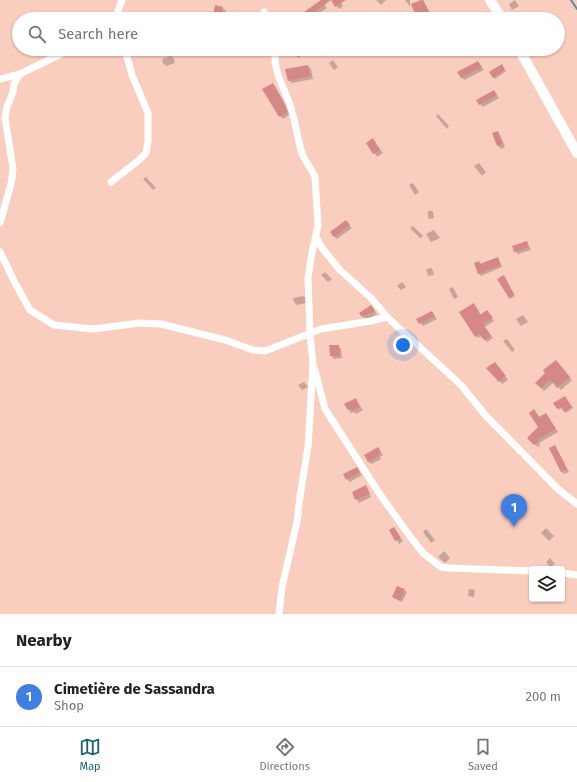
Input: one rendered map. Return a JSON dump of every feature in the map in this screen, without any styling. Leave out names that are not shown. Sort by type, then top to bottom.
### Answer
[{"type":"main road","points":[[490,0],[498,12]]},
{"type":"main road","points":[[523,56],[577,153]]},
{"type":"street","points":[[118,12],[122,0]]},
{"type":"street","points":[[0,80],[20,74],[57,56]]},
{"type":"street","points":[[111,182],[146,153],[148,141],[148,113],[132,75],[126,56]]},
{"type":"street","points":[[275,56],[276,70],[291,108],[296,135],[308,166],[314,173],[318,226],[308,278],[310,334],[313,364],[308,447],[297,522],[282,586],[279,614]]},
{"type":"street","points":[[0,223],[11,184],[13,169],[5,118],[14,84],[20,74]]},
{"type":"street","points":[[316,237],[322,248],[340,270],[461,385],[486,416],[558,489],[577,504]]},
{"type":"street","points":[[0,252],[14,283],[30,310],[54,325],[93,329],[140,323],[161,324],[225,340],[253,350],[265,351],[321,329],[388,317]]},
{"type":"street","points":[[313,364],[325,409],[379,493],[423,553],[441,567],[529,571]]},
{"type":"street","points":[[565,573],[577,575]]},
{"type":"building","points":[[321,0],[331,0],[315,12],[304,12]]},
{"type":"building","points":[[331,0],[346,0],[335,7]]},
{"type":"building","points":[[423,0],[429,12],[414,12],[411,4]]},
{"type":"building","points":[[215,5],[223,7],[222,12],[214,12]]},
{"type":"building","points":[[478,61],[482,67],[461,78],[457,72]]},
{"type":"building","points":[[502,64],[505,70],[493,78],[489,72]]},
{"type":"building","points":[[308,65],[310,76],[288,81],[285,69]]},
{"type":"building","points":[[273,83],[287,112],[279,117],[262,89]]},
{"type":"building","points":[[494,90],[497,95],[479,105],[476,100]]},
{"type":"building","points":[[498,131],[503,144],[497,146],[492,133]]},
{"type":"building","points":[[373,138],[380,150],[373,154],[366,143]]},
{"type":"building","points":[[346,220],[350,225],[334,237],[330,232]]},
{"type":"building","points":[[527,241],[529,247],[514,252],[512,246]]},
{"type":"building","points":[[498,257],[501,265],[478,274],[474,263],[479,261],[480,264]]},
{"type":"building","points":[[504,275],[514,295],[509,298],[497,279]]},
{"type":"building","points":[[474,303],[480,315],[487,310],[493,318],[483,324],[491,336],[484,340],[479,334],[475,337],[459,312]]},
{"type":"building","points":[[371,305],[375,311],[362,317],[359,313]]},
{"type":"building","points":[[432,311],[435,316],[419,324],[416,319]]},
{"type":"building","points":[[329,345],[339,345],[340,356],[330,356]]},
{"type":"building","points":[[556,360],[570,377],[557,388],[550,379],[541,388],[535,383],[545,373],[543,370]]},
{"type":"building","points":[[495,362],[506,376],[499,382],[486,368]]},
{"type":"building","points":[[565,396],[572,407],[564,412],[561,407],[557,409],[553,403]]},
{"type":"building","points":[[356,398],[360,407],[352,411],[351,409],[348,410],[344,404]]},
{"type":"building","points":[[534,409],[539,417],[546,413],[556,429],[537,440],[538,441],[534,445],[527,438],[538,427],[529,413]]},
{"type":"building","points":[[555,445],[567,469],[561,472],[549,448]]},
{"type":"building","points":[[378,447],[381,452],[378,453],[379,456],[368,462],[364,455]]},
{"type":"building","points":[[357,467],[360,472],[346,480],[343,474]]},
{"type":"building","points":[[366,485],[370,494],[355,500],[352,492]]},
{"type":"building","points":[[519,501],[523,510],[515,514],[511,505]]},
{"type":"building","points":[[394,527],[401,538],[395,541],[389,530]]},
{"type":"building","points":[[397,586],[405,589],[400,601],[392,597]]},
{"type":"waterway","points":[[571,0],[577,9]]},
{"type":"place","name":"Cimetière de Sassandra","points":[[514,527]]}]
